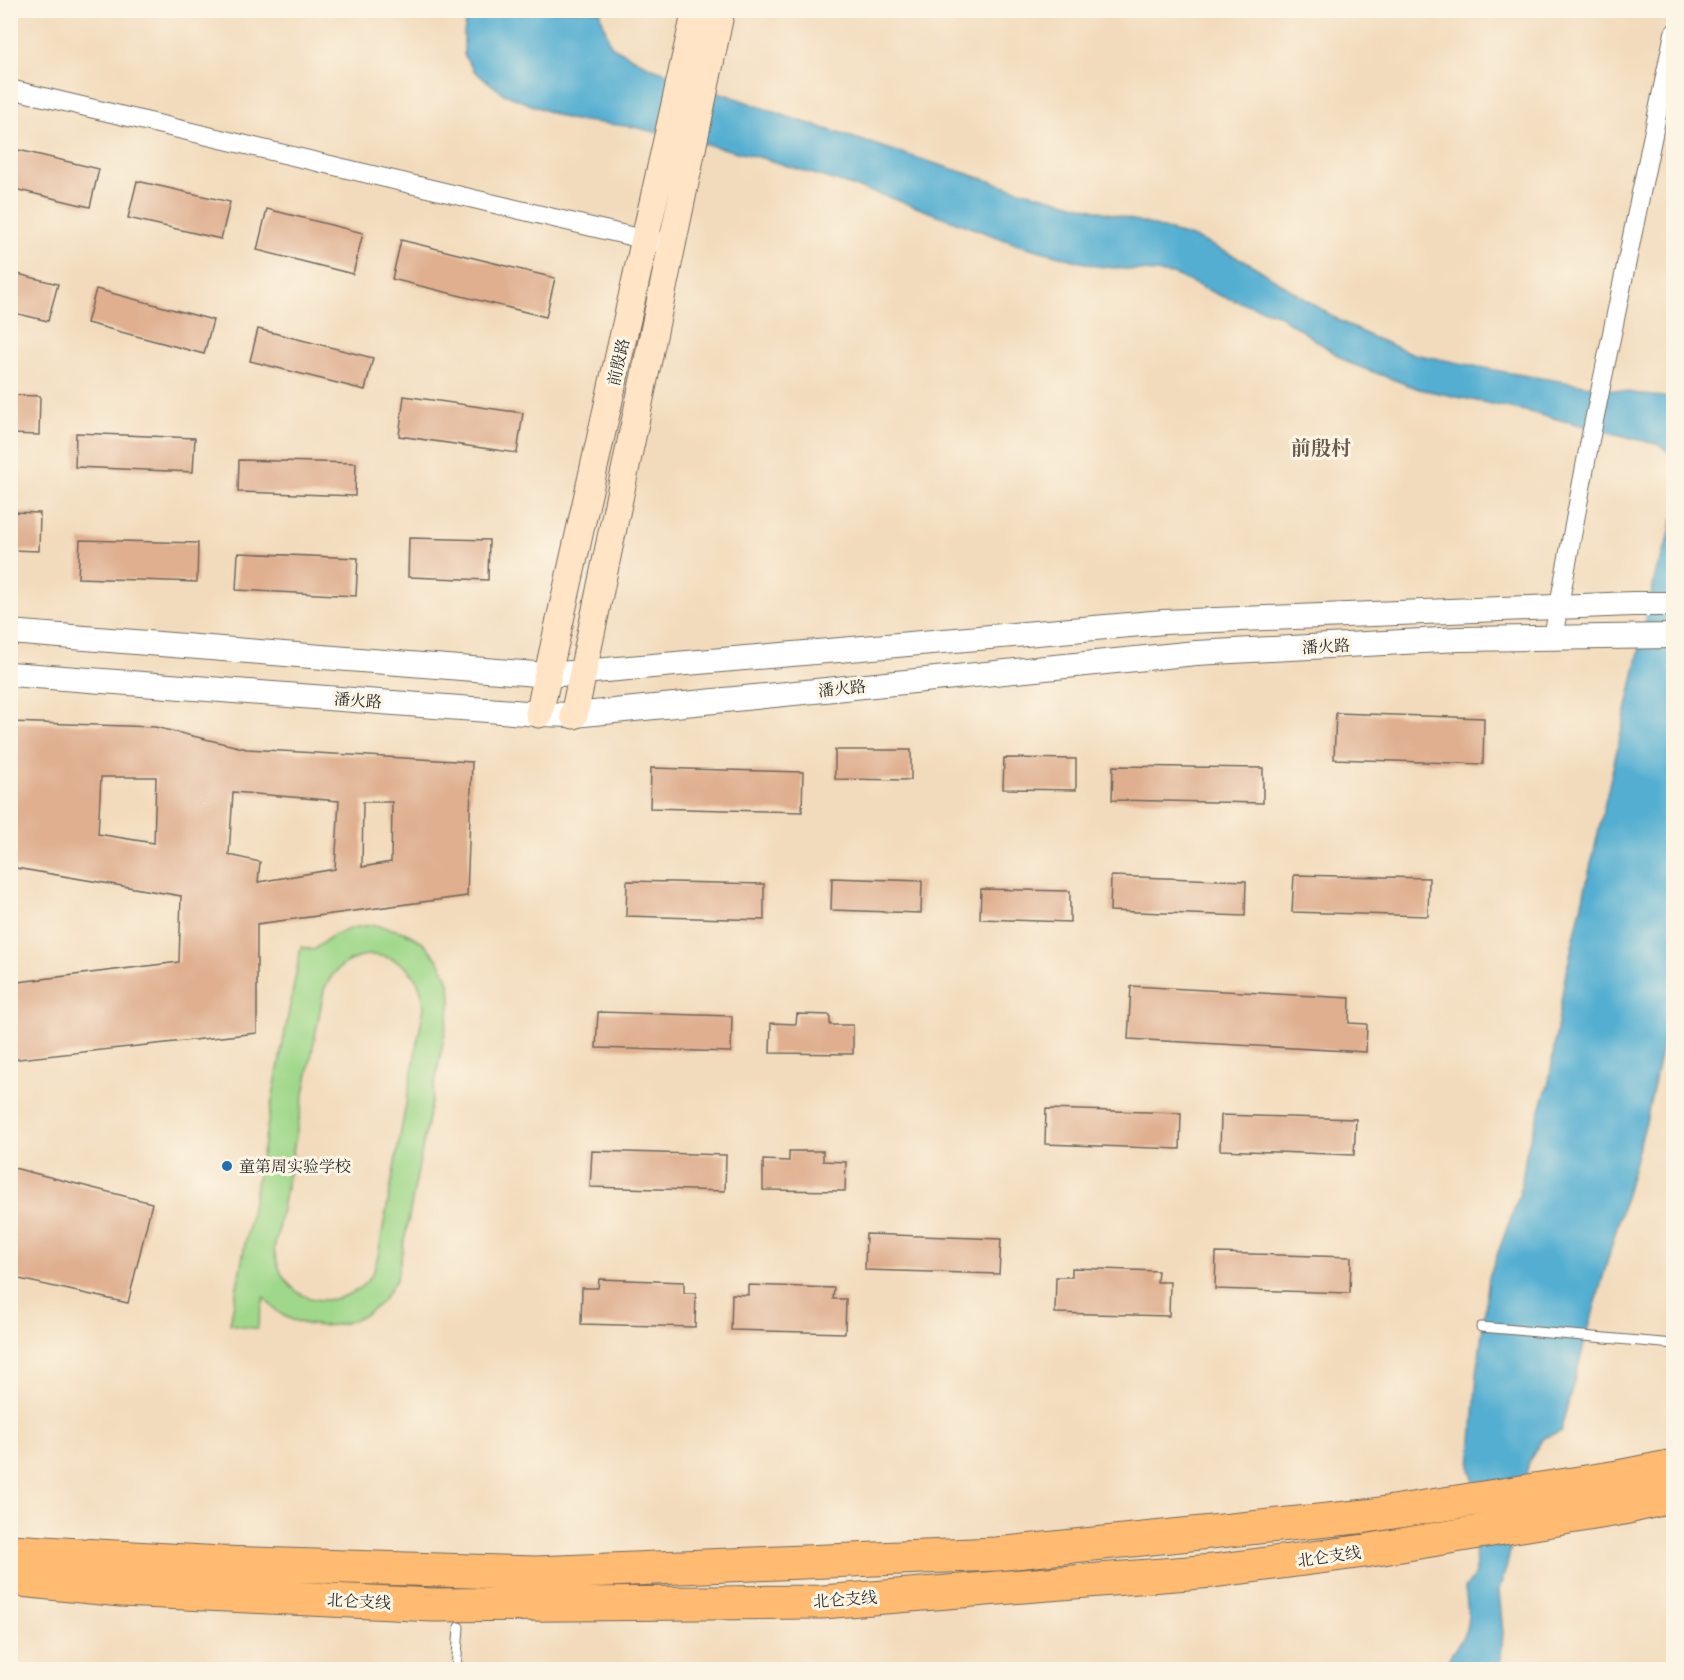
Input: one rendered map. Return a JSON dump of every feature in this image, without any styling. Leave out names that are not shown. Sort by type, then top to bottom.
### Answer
[{"type":"highway","name":"北仑支线","points":[[10,1579],[121,1590],[433,1605],[822,1602],[1213,1571],[1365,1551],[1621,1493],[1674,1466]]},
{"type":"highway","name":"北仑支线","points":[[10,1551],[221,1563],[536,1574],[996,1554],[1621,1493],[1674,1496]]},
{"type":"main road","name":"前殷路","points":[[539,714],[696,10]]},
{"type":"main road","name":"前殷路","points":[[574,715],[721,10]]},
{"type":"street","points":[[1553,637],[1592,428],[1674,33]]},
{"type":"street","points":[[10,89],[672,246]]},
{"type":"street","name":"潘火路","points":[[10,633],[548,675],[1164,622],[1674,604]]},
{"type":"street","name":"潘火路","points":[[10,674],[574,715],[1196,653],[1459,639],[1674,636]]},
{"type":"lane","points":[[1481,1326],[1674,1344]]},
{"type":"lane","points":[[456,1670],[459,1627]]},
{"type":"green space","points":[[364,926],[392,928],[417,939],[440,963],[448,978],[450,988],[451,1001],[397,1278],[381,1302],[360,1317],[348,1322],[322,1326],[296,1321],[278,1312],[264,1297],[257,1329],[230,1324],[301,947],[314,950],[334,935]],"holes":[[[366,955],[399,962],[407,968],[418,984],[424,1007],[378,1256],[372,1274],[357,1290],[336,1298],[314,1299],[295,1290],[283,1277],[274,1250],[324,990],[331,977],[346,963]]]},
{"type":"water","points":[[468,11],[601,11],[611,46],[650,67],[788,117],[1009,187],[1198,239],[1249,263],[1340,321],[1414,354],[1510,373],[1673,398],[1673,456],[1660,445],[1525,411],[1419,389],[1349,363],[1277,314],[1221,296],[1173,274],[1096,266],[1019,245],[894,199],[762,158],[634,127],[567,119],[504,94],[474,71],[464,55],[464,33]]},
{"type":"water","points":[[1673,518],[1674,988],[1647,1118],[1560,1432],[1543,1438],[1529,1461],[1507,1565],[1499,1590],[1503,1633],[1500,1669],[1446,1670],[1451,1655],[1467,1625],[1465,1589],[1476,1573],[1473,1478],[1470,1469],[1477,1374],[1489,1277],[1520,1193],[1527,1149],[1549,1082],[1564,982],[1656,572],[1669,537]]},
{"type":"building","points":[[10,148],[99,169],[90,207],[10,188]]},
{"type":"building","points":[[137,181],[230,202],[221,239],[128,218]]},
{"type":"building","points":[[267,209],[363,233],[353,274],[257,250]]},
{"type":"building","points":[[401,240],[555,278],[546,317],[392,279]]},
{"type":"building","points":[[10,272],[58,284],[48,321],[10,312]]},
{"type":"building","points":[[96,289],[213,320],[204,354],[87,323]]},
{"type":"building","points":[[258,329],[373,358],[365,390],[250,361]]},
{"type":"building","points":[[10,395],[40,396],[39,435],[10,434]]},
{"type":"building","points":[[404,396],[523,413],[517,453],[399,436]]},
{"type":"building","points":[[76,433],[195,438],[193,472],[75,467]]},
{"type":"building","points":[[239,460],[356,463],[355,496],[238,492]]},
{"type":"building","points":[[10,512],[40,513],[39,551],[10,550]]},
{"type":"building","points":[[409,538],[489,540],[488,580],[408,577]]},
{"type":"building","points":[[80,540],[198,543],[197,582],[78,578]]},
{"type":"building","points":[[238,553],[358,558],[356,596],[236,590]]},
{"type":"building","points":[[1336,713],[1484,718],[1483,764],[1334,759]]},
{"type":"building","points":[[10,722],[155,727],[247,749],[472,762],[467,896],[257,924],[257,1033],[10,1060],[10,983],[179,962],[181,896],[10,867]],"holes":[[[101,777],[156,777],[154,843],[98,834]],[[233,792],[339,801],[335,869],[258,882],[260,862],[229,855]],[[363,802],[392,802],[391,862],[362,867]]]},
{"type":"building","points":[[835,750],[911,750],[911,780],[835,779]]},
{"type":"building","points":[[1004,758],[1076,759],[1076,790],[1003,789]]},
{"type":"building","points":[[1113,766],[1263,768],[1263,803],[1112,800]]},
{"type":"building","points":[[651,768],[803,772],[802,812],[650,808]]},
{"type":"building","points":[[1294,875],[1429,878],[1428,916],[1292,912]]},
{"type":"building","points":[[1111,876],[1246,881],[1245,916],[1110,911]]},
{"type":"building","points":[[832,878],[922,881],[921,913],[831,910]]},
{"type":"building","points":[[627,881],[764,884],[764,920],[626,916]]},
{"type":"building","points":[[981,889],[1070,891],[1070,922],[980,919]]},
{"type":"building","points":[[1131,986],[1350,998],[1349,1023],[1367,1024],[1366,1052],[1128,1039]]},
{"type":"building","points":[[598,1012],[732,1016],[731,1052],[596,1048]]},
{"type":"building","points":[[797,1014],[830,1015],[830,1025],[853,1025],[853,1054],[770,1053],[771,1023],[796,1024]]},
{"type":"building","points":[[1046,1109],[1181,1113],[1180,1149],[1045,1144]]},
{"type":"building","points":[[1221,1115],[1356,1119],[1354,1155],[1220,1150]]},
{"type":"building","points":[[592,1151],[726,1155],[725,1191],[590,1187]]},
{"type":"building","points":[[789,1151],[823,1151],[823,1161],[846,1162],[845,1191],[763,1190],[763,1160],[789,1161]]},
{"type":"building","points":[[10,1167],[152,1203],[128,1303],[10,1277]]},
{"type":"building","points":[[866,1234],[1001,1239],[999,1274],[865,1270]]},
{"type":"building","points":[[1216,1253],[1351,1257],[1350,1293],[1215,1289]]},
{"type":"building","points":[[1072,1268],[1158,1271],[1157,1282],[1170,1282],[1169,1316],[1055,1313],[1056,1277],[1072,1277]]},
{"type":"building","points":[[599,1279],[684,1282],[684,1293],[696,1293],[695,1327],[581,1324],[582,1288],[598,1288]]},
{"type":"building","points":[[748,1285],[834,1288],[833,1299],[846,1299],[845,1333],[731,1330],[732,1294],[748,1295]]},
{"type":"place","name":"童第周实验学校","points":[[227,1166]]},
{"type":"district","name":"前殷村","points":[[1321,448]]}]
